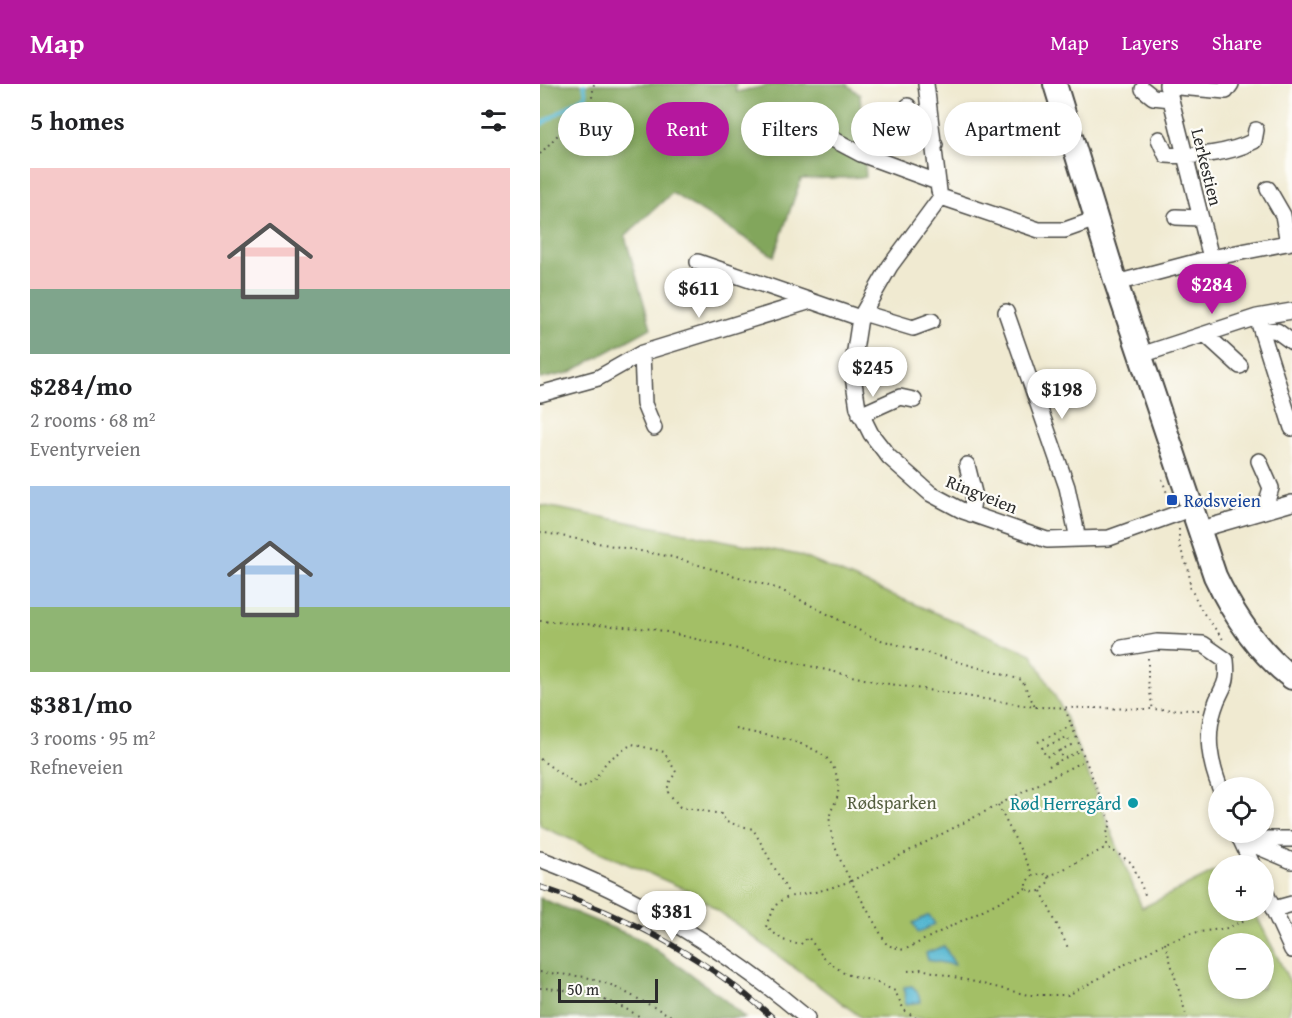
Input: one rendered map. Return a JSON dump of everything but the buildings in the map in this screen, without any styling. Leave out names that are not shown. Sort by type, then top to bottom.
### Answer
[{"type":"highway","points":[[1055,84],[1116,283],[1141,355],[1189,523],[1226,599],[1257,643],[1292,678]]},
{"type":"street","points":[[926,84],[939,189]]},
{"type":"street","points":[[1143,89],[1153,97],[1168,90],[1227,91],[1231,84]]},
{"type":"street","name":"Lerkestien","points":[[1168,90],[1211,258]]},
{"type":"street","points":[[1159,139],[1166,155],[1185,156],[1238,149],[1254,141],[1256,130]]},
{"type":"street","points":[[839,142],[939,189],[1039,230],[1065,230],[1096,219]]},
{"type":"street","name":"Ringveien","points":[[939,189],[890,266],[862,316],[852,370],[860,415],[889,457],[927,491],[971,514],[1047,540],[1109,538],[1264,511],[1292,503]]},
{"type":"street","points":[[1116,283],[1211,258],[1290,243],[1282,216],[1268,189]]},
{"type":"street","points":[[1176,217],[1200,218]]},
{"type":"street","points":[[698,262],[862,316],[913,328],[932,321]]},
{"type":"street","points":[[540,394],[598,378],[642,353],[811,301]]},
{"type":"street","points":[[1141,355],[1204,334],[1259,323],[1292,311]]},
{"type":"street","points":[[1006,312],[1061,469],[1078,539]]},
{"type":"street","points":[[1259,323],[1277,331],[1292,342]]},
{"type":"street","points":[[1259,323],[1292,428]]},
{"type":"street","points":[[1204,334],[1240,366]]},
{"type":"street","points":[[642,353],[644,404],[654,428]]},
{"type":"street","points":[[860,415],[900,397],[914,400]]},
{"type":"street","points":[[1259,461],[1271,488],[1264,511]]},
{"type":"street","points":[[967,465],[974,493],[971,514]]},
{"type":"street","points":[[1122,648],[1148,644],[1203,644],[1226,660],[1228,679],[1214,709],[1214,743],[1209,760],[1216,777]]},
{"type":"street","points":[[1274,838],[1292,839]]},
{"type":"street","points":[[1254,843],[1292,861]]},
{"type":"street","points":[[540,859],[677,926],[745,968],[807,1018]]},
{"type":"street","points":[[1274,908],[1292,904]]},
{"type":"street","points":[[1274,910],[1292,950]]},
{"type":"path","points":[[540,154],[568,124],[591,104],[594,84]]},
{"type":"path","points":[[1189,523],[1179,545],[1190,571],[1190,587],[1202,611],[1225,639],[1226,660]]},
{"type":"path","points":[[540,532],[672,557],[779,588],[874,638],[1022,680],[1035,707]]},
{"type":"path","points":[[540,621],[654,629],[877,682],[1035,707],[1153,711],[1214,709]]},
{"type":"path","points":[[1148,644],[1148,680],[1153,711]]},
{"type":"path","points":[[1065,709],[1070,727],[1111,824],[1107,833],[1107,847]]},
{"type":"path","points":[[1038,742],[1070,727]]},
{"type":"path","points":[[1070,727],[1067,737],[1071,745],[1080,749]]},
{"type":"path","points":[[736,729],[784,739],[826,757],[838,777],[838,796],[830,816],[841,864],[887,945],[904,950],[1026,888]]},
{"type":"path","points":[[1052,735],[1063,749]]},
{"type":"path","points":[[1067,737],[1042,748],[1046,757],[1071,745]]},
{"type":"path","points":[[540,759],[580,788],[593,782],[608,761],[633,744],[664,752],[676,772],[669,783],[668,791],[680,807],[722,814],[726,822],[753,829],[789,895]]},
{"type":"path","points":[[1051,745],[1055,753]]},
{"type":"path","points":[[1049,766],[1080,749]]},
{"type":"path","points":[[1059,751],[1063,759]]},
{"type":"path","points":[[916,1018],[904,1010],[895,991],[874,981],[845,974],[824,958],[808,937],[800,945],[783,940],[766,927],[778,903],[789,895],[813,893],[851,881],[1085,760]]},
{"type":"path","points":[[998,805],[1033,875]]},
{"type":"path","points":[[1048,877],[1107,847]]},
{"type":"path","points":[[1107,847],[1132,863],[1146,897]]},
{"type":"path","points":[[1026,888],[1026,882],[1033,875],[1044,874],[1048,877]]},
{"type":"path","points":[[1026,888],[1031,892],[1041,891],[1049,881],[1048,877]]},
{"type":"path","points":[[1041,891],[1069,950]]},
{"type":"path","points":[[908,971],[921,969],[1028,995],[1068,995],[1165,943],[1192,933],[1228,928],[1244,921]]},
{"type":"path","points":[[1165,943],[1187,1018]]},
{"type":"path","points":[[540,972],[586,977],[611,985],[675,1018]]},
{"type":"path","points":[[540,988],[591,995],[626,1008],[642,1018]]},
{"type":"green space","points":[[540,84],[736,84],[736,92],[775,84],[846,84],[860,95],[861,102],[851,102],[851,156],[864,156],[866,177],[801,179],[774,256],[672,193],[625,236],[651,328],[569,373],[540,379]]},
{"type":"green space","name":"Rødsparken","points":[[540,505],[799,555],[1032,654],[1062,709],[1142,908],[1208,875],[1208,921],[1259,921],[1265,933],[1208,933],[1208,999],[1274,999],[1274,950],[1292,986],[1292,1001],[1287,1018],[862,1018],[694,893],[540,826]]},
{"type":"green space","points":[[540,898],[642,940],[718,994],[745,1018],[540,1018]]},
{"type":"water","points":[[929,915],[935,924],[918,933],[913,923]]},
{"type":"water","points":[[944,946],[955,965],[928,960],[926,953]]},
{"type":"water","points":[[912,986],[917,991],[921,1002],[905,1004],[904,987]]},
{"type":"waterway","points":[[540,125],[586,95],[584,84]]},
{"type":"railway","points":[[540,887],[603,911],[664,940],[720,976],[773,1018]]},
{"type":"place","name":"Rødsveien","points":[[1172,500]]},
{"type":"place","name":"Rød Herregård","points":[[1133,803]]}]
